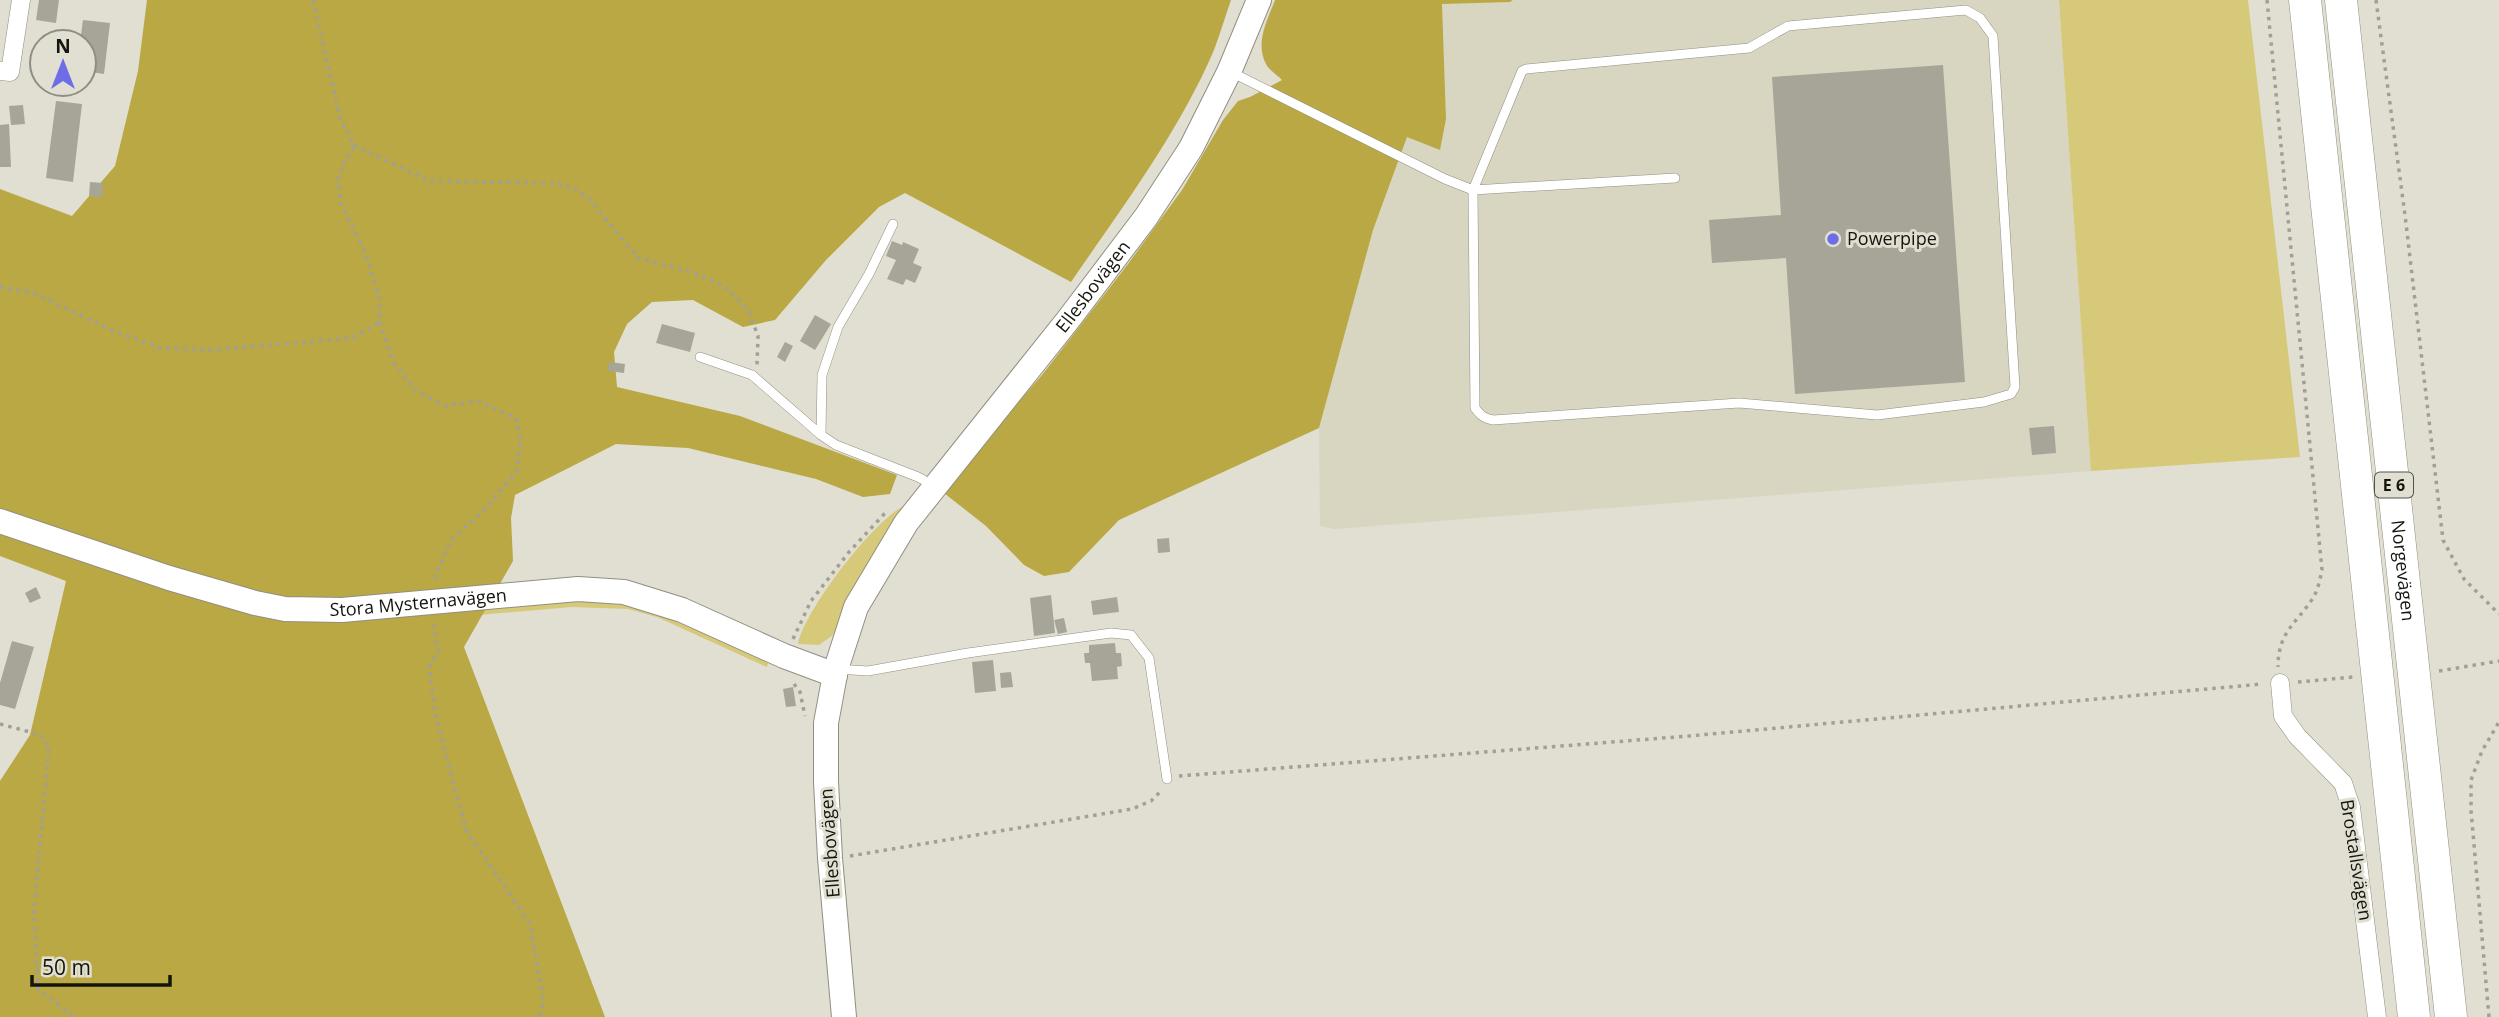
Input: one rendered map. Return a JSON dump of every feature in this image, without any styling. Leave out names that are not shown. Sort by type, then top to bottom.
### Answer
[{"type":"highway","name":"Norgevägen","points":[[2305,0],[2414,1017]]},
{"type":"highway","name":"Norgevägen","points":[[2341,0],[2451,1017]]},
{"type":"main road","name":"Ellesbovägen","points":[[844,1017],[830,858],[826,723],[835,672],[856,607],[906,523],[1068,320],[1146,217],[1191,148],[1229,72],[1259,0]]},
{"type":"main road","name":"Stora Mysternavägen","points":[[0,521],[169,578],[271,607],[432,618],[578,589],[624,592],[681,610],[784,656],[835,672]]},
{"type":"street","points":[[0,71],[10,72],[21,0]]},
{"type":"street","name":"Brostallsvägen","points":[[2280,683],[2283,716],[2297,736],[2343,783],[2351,807],[2377,1017]]},
{"type":"lane","points":[[1966,10],[1974,13],[1993,36],[2015,387],[2011,394],[1984,402],[1877,415],[1739,403],[1485,419],[1475,408],[1473,190],[1519,76],[1527,69],[1749,48],[1788,26],[1966,10]]},
{"type":"lane","points":[[1229,72],[1445,179],[1473,190],[1675,178]]},
{"type":"lane","points":[[821,435],[822,375],[838,327],[869,274],[893,224]]},
{"type":"lane","points":[[700,357],[755,377],[821,435],[851,452],[918,477],[934,486]]},
{"type":"lane","points":[[835,672],[868,671],[1085,636],[1111,633],[1131,635],[1149,658],[1167,779]]},
{"type":"path","points":[[313,0],[340,118],[354,145],[429,181],[554,183],[574,188],[590,200],[638,258],[692,272],[724,286],[736,297],[749,312],[758,336],[755,377]]},
{"type":"path","points":[[2267,0],[2322,570],[2315,594],[2284,634],[2278,651],[2280,683]]},
{"type":"path","points":[[2376,0],[2405,215],[2443,540],[2464,579],[2499,614]]},
{"type":"path","points":[[354,145],[338,180],[341,204],[366,254],[379,298],[380,322],[393,361],[415,390],[445,406],[478,401],[516,418],[520,439],[517,471],[485,509],[450,541],[431,589],[432,618],[438,651],[429,667],[436,718],[466,830],[530,924],[543,998],[540,1017]]},
{"type":"path","points":[[0,287],[34,293],[109,329],[160,348],[212,350],[351,338],[380,322]]},
{"type":"path","points":[[2429,671],[2499,661]]},
{"type":"path","points":[[830,858],[858,856],[1132,809],[1156,798],[1167,779],[1210,773],[1689,736],[2354,677]]},
{"type":"path","points":[[784,680],[793,682],[800,692],[807,725]]},
{"type":"path","points":[[2489,1017],[2471,810],[2471,780],[2482,751],[2499,722]]},
{"type":"path","points":[[0,724],[41,735],[49,746],[34,911],[38,989],[74,1017]]},
{"type":"shaded area","points":[[147,0],[1231,0],[1214,50],[1184,111],[1071,282],[905,193],[879,207],[826,260],[775,320],[743,327],[693,300],[652,302],[627,324],[614,352],[617,387],[740,416],[897,475],[890,494],[863,497],[816,479],[688,448],[616,444],[515,495],[511,518],[513,561],[464,647],[605,1017],[0,1017],[0,781],[30,735],[66,581],[0,556],[0,189],[72,216],[115,166],[138,71]]},
{"type":"shaded area","points":[[1275,0],[1513,0],[1442,4],[1446,119],[1440,150],[1407,137],[1373,230],[1319,428],[1119,520],[1069,572],[1044,576],[1024,565],[986,526],[944,493],[965,463],[1042,375],[1128,264],[1182,190],[1223,120],[1238,101],[1282,80],[1267,66],[1262,48],[1263,32]]},
{"type":"shaded area","points":[[1513,0],[2059,0],[2091,471],[1335,529],[1320,526],[1319,428],[1373,230],[1407,136],[1440,149],[1446,119],[1442,3]]},
{"type":"shaded area","points":[[2059,0],[2248,0],[2300,457],[2091,471]]},
{"type":"shaded area","points":[[906,505],[833,635],[819,645],[798,644],[813,610],[843,567],[877,528]]},
{"type":"shaded area","points":[[0,534],[611,602],[692,626],[768,663],[767,667],[657,617],[628,609],[572,607],[466,616]]},
{"type":"building","points":[[39,0],[59,0],[56,23],[36,20]]},
{"type":"building","points":[[83,20],[110,23],[104,74],[98,73],[98,28],[82,28]]},
{"type":"building","name":"Powerpipe","points":[[1943,65],[1965,382],[1795,394],[1786,258],[1712,263],[1709,220],[1781,215],[1772,77]]},
{"type":"building","points":[[56,101],[82,104],[73,182],[46,178]]},
{"type":"building","points":[[23,105],[25,124],[11,125],[9,106]]},
{"type":"building","points":[[9,124],[11,167],[0,167],[0,125]]},
{"type":"building","points":[[90,182],[103,183],[102,197],[89,196]]},
{"type":"building","points":[[892,241],[902,245],[903,242],[919,249],[913,263],[922,267],[915,283],[906,279],[903,285],[887,279],[896,260],[886,256]]},
{"type":"building","points":[[815,315],[831,324],[815,350],[800,341]]},
{"type":"building","points":[[662,324],[695,333],[690,352],[656,343]]},
{"type":"building","points":[[785,342],[793,346],[785,362],[777,357]]},
{"type":"building","points":[[609,362],[625,364],[624,373],[608,371]]},
{"type":"building","points":[[2054,426],[2056,453],[2032,455],[2029,428]]},
{"type":"building","points":[[1169,538],[1170,552],[1158,553],[1157,539]]},
{"type":"building","points":[[36,587],[41,598],[30,603],[25,593]]},
{"type":"building","points":[[1051,595],[1055,633],[1034,636],[1030,598]]},
{"type":"building","points":[[1117,597],[1119,612],[1093,615],[1091,601]]},
{"type":"building","points":[[1064,618],[1067,632],[1058,634],[1054,620]]},
{"type":"building","points":[[12,641],[34,647],[15,709],[0,705],[0,683]]},
{"type":"building","points":[[1115,643],[1116,653],[1121,653],[1122,666],[1117,667],[1118,679],[1092,681],[1090,663],[1085,663],[1084,653],[1089,653],[1089,645]]},
{"type":"building","points":[[993,660],[996,691],[975,693],[972,662]]},
{"type":"building","points":[[1011,672],[1013,687],[1001,688],[1000,673]]},
{"type":"building","points":[[793,687],[796,706],[786,707],[783,689]]},
{"type":"place","name":"Powerpipe","points":[[1833,239]]}]
